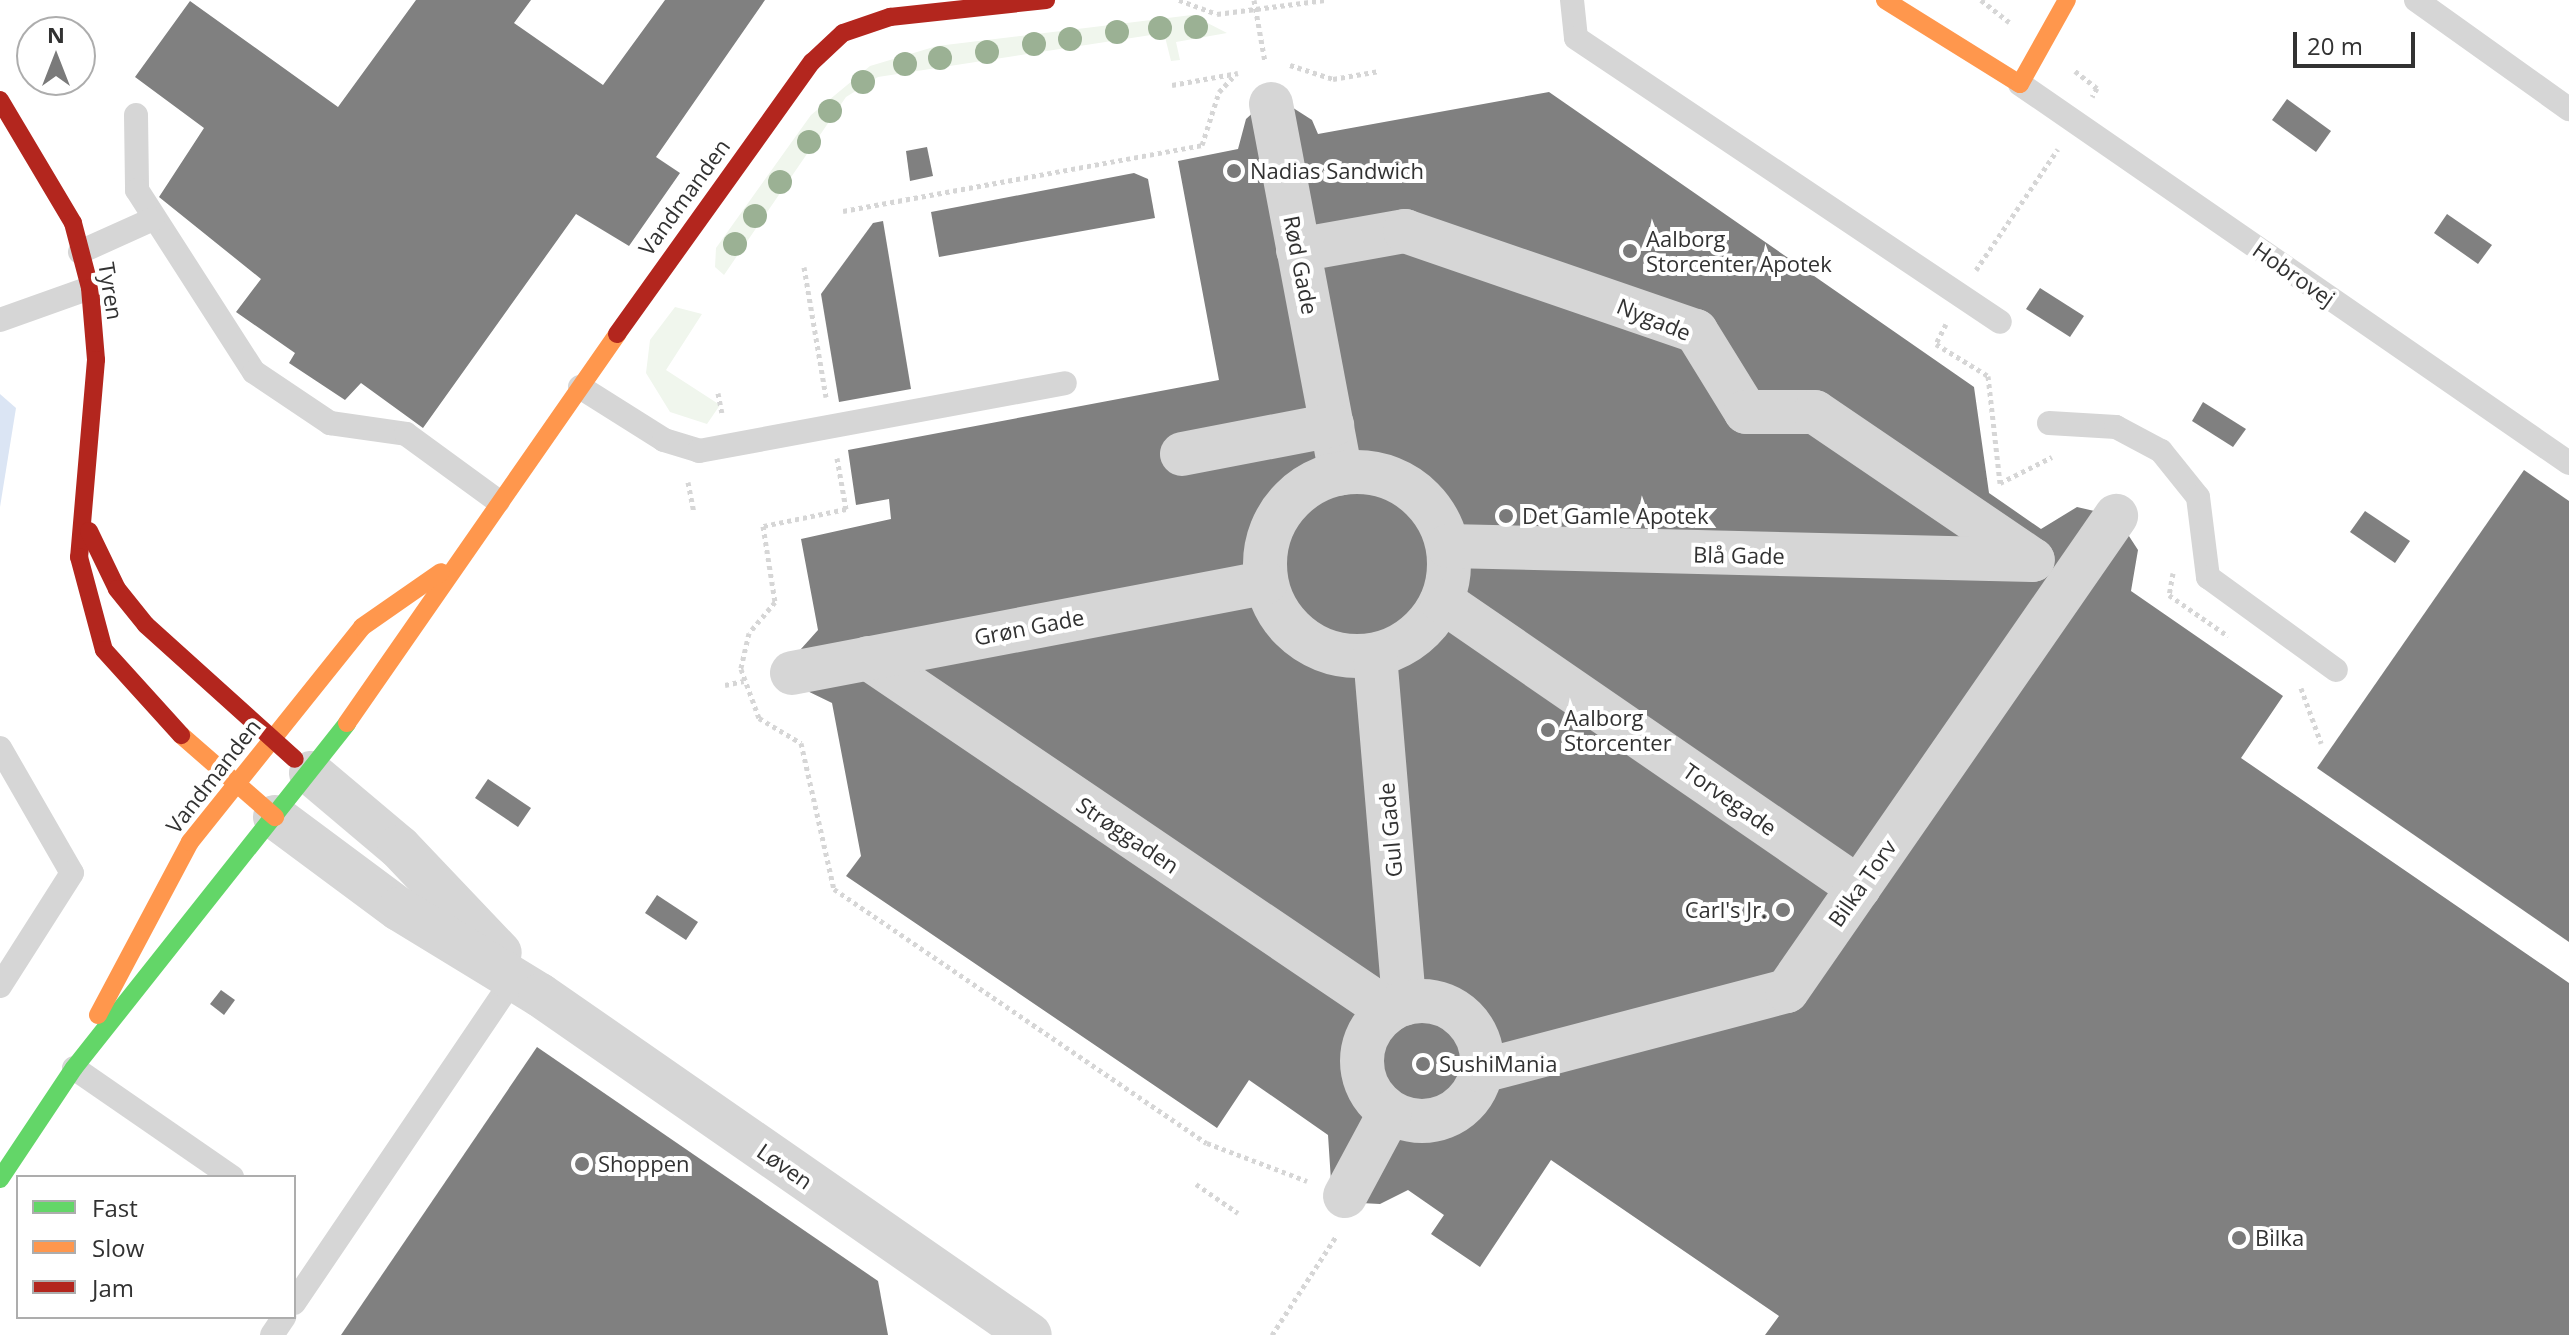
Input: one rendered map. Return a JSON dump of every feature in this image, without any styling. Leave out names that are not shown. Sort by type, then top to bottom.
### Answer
[{"type":"street","name":"Vandmanden","points":[[0,1179],[74,1068],[311,773],[400,653],[453,564],[812,62],[843,33],[890,17],[1046,0]]},
{"type":"street","points":[[1885,0],[2020,84],[2067,0]]},
{"type":"street","name":"Tyren","points":[[0,100],[73,223],[90,288],[96,360],[80,510],[86,604],[104,650],[129,688],[235,786],[275,817]]},
{"type":"street","name":"Rød Gade","points":[[1271,104],[1341,473]]},
{"type":"street","name":"Nygade","points":[[1298,250],[1405,231],[1696,331],[1746,412],[1815,412],[2033,560]]},
{"type":"street","points":[[1182,454],[1332,425]]},
{"type":"street","points":[[1341,473],[1383,477],[1420,497],[1448,546],[1442,601],[1426,626],[1375,655],[1346,657],[1294,633],[1266,583],[1265,554],[1281,513],[1313,482],[1341,473]]},
{"type":"street","points":[[80,510],[117,589],[146,625],[311,773]]},
{"type":"street","name":"Bilka Torv","points":[[1482,1071],[1787,991],[2116,516]]},
{"type":"street","name":"Blå Gade","points":[[1448,546],[2033,560]]},
{"type":"street","name":"Vandmanden","points":[[74,1068],[146,913],[235,786],[362,627],[453,564]]},
{"type":"street","name":"Grøn Gade","points":[[792,673],[1266,583]]},
{"type":"street","name":"Torvegade","points":[[1442,601],[1859,888]]},
{"type":"street","name":"Gul Gade","points":[[1375,655],[1397,1008]]},
{"type":"street","name":"Strøggaden","points":[[868,658],[1397,1008]]},
{"type":"street","name":"Løven","points":[[311,773],[399,847],[524,982]]},
{"type":"street","name":"Løven","points":[[275,817],[399,909],[524,982],[1030,1335]]},
{"type":"street","points":[[1424,1001],[1461,1015],[1478,1041],[1482,1071],[1464,1105],[1447,1116],[1429,1121],[1390,1112],[1366,1082],[1362,1062],[1365,1042],[1397,1008],[1424,1001]]},
{"type":"street","points":[[1345,1196],[1390,1112]]},
{"type":"lane","points":[[1572,0],[1576,38],[2000,322]]},
{"type":"lane","points":[[2416,0],[2569,109]]},
{"type":"lane","name":"Hobrovej","points":[[2020,84],[2569,463]]},
{"type":"lane","points":[[136,115],[137,190],[254,372],[330,423],[406,434],[498,501]]},
{"type":"lane","points":[[80,252],[153,219]]},
{"type":"lane","points":[[0,320],[90,288]]},
{"type":"lane","points":[[580,387],[664,440],[699,451],[1065,383]]},
{"type":"lane","points":[[2049,423],[2116,427],[2161,451],[2198,497],[2208,577],[2336,670]]},
{"type":"lane","points":[[0,748],[72,873],[0,986]]},
{"type":"lane","points":[[296,1300],[524,982]]},
{"type":"lane","points":[[74,1068],[229,1175]]},
{"type":"path","points":[[1179,0],[1217,14],[1325,0]]},
{"type":"path","points":[[1254,0],[1271,104]]},
{"type":"path","points":[[1981,0],[1987,7]]},
{"type":"path","points":[[843,211],[1202,145],[1219,92],[1237,73]]},
{"type":"path","points":[[804,267],[846,509],[763,526],[775,602],[749,633],[741,669],[759,718],[801,743],[834,889],[1207,1143],[1345,1196],[1343,1226],[1272,1335]]},
{"type":"path","points":[[1196,1184],[1238,1213]]},
{"type":"shaded area","points":[[1192,15],[1227,33],[1176,42],[1180,60],[1171,61],[1164,33],[878,77],[846,97],[724,275],[715,267],[716,248],[811,115],[870,66],[937,46]]},
{"type":"shaded area","points":[[675,307],[702,314],[666,370],[720,405],[707,424],[670,412],[646,373],[650,340]]},
{"type":"water","points":[[0,394],[16,408],[0,507]]},
{"type":"building","points":[[416,0],[531,0],[514,23],[603,85],[665,0],[765,0],[656,157],[680,173],[629,246],[576,214],[423,428],[361,383],[345,400],[289,363],[295,353],[236,312],[261,279],[159,197],[204,128],[135,77],[190,1],[338,107]]},
{"type":"building","name":"Aalborg Storcenter","points":[[1549,92],[1974,387],[1989,493],[2041,529],[2077,507],[2116,516],[2138,550],[2131,591],[2283,696],[2241,758],[2569,983],[2569,1335],[1765,1335],[1779,1316],[1551,1160],[1480,1267],[1431,1234],[1444,1215],[1408,1190],[1380,1204],[1361,1203],[1331,1181],[1328,1135],[1249,1080],[1217,1128],[846,876],[861,856],[832,703],[797,686],[792,659],[818,630],[801,539],[891,519],[889,499],[856,505],[848,450],[1219,380],[1178,161],[1238,149],[1246,119],[1257,109],[1287,104],[1312,120],[1318,134]]},
{"type":"building","points":[[2287,99],[2331,131],[2316,152],[2272,120]]},
{"type":"building","points":[[927,147],[933,176],[910,181],[906,151]]},
{"type":"building","points":[[1134,173],[1148,179],[1155,218],[939,257],[931,212]]},
{"type":"building","points":[[2447,214],[2492,245],[2478,264],[2434,233]]},
{"type":"building","points":[[883,221],[911,389],[839,402],[821,294],[873,223]]},
{"type":"building","points":[[2040,288],[2084,316],[2070,337],[2026,309]]},
{"type":"building","points":[[2203,402],[2246,429],[2233,447],[2192,421]]},
{"type":"building","points":[[2524,470],[2569,501],[2569,942],[2317,768]]},
{"type":"building","points":[[2365,511],[2410,541],[2395,563],[2350,532]]},
{"type":"building","points":[[488,779],[531,808],[518,827],[475,798]]},
{"type":"building","points":[[657,895],[698,922],[686,940],[645,913]]},
{"type":"building","points":[[221,990],[235,1000],[224,1015],[210,1004]]},
{"type":"building","name":"Shoppen","points":[[537,1047],[878,1281],[888,1335],[341,1335]]},
{"type":"traffic: fast","points":[[0,1179],[74,1068],[347,723]]},
{"type":"traffic: slow","points":[[1885,0],[2020,84],[2067,0]]},
{"type":"traffic: slow","points":[[347,723],[617,334]]},
{"type":"traffic: slow","points":[[98,1015],[190,842],[362,627],[441,572]]},
{"type":"traffic: slow","points":[[181,735],[275,817]]},
{"type":"traffic: jam","points":[[617,334],[812,62],[843,33],[890,17],[1046,0]]},
{"type":"traffic: jam","points":[[0,100],[73,223],[90,288],[96,360],[79,557],[104,650],[181,735]]},
{"type":"traffic: jam","points":[[89,531],[117,589],[146,625],[295,759]]},
{"type":"place","name":"Nadias Sandwich","points":[[1234,171]]},
{"type":"place","name":"Aalborg Storcenter Apotek","points":[[1630,251]]},
{"type":"place","name":"Det Gamle Apotek","points":[[1506,516]]},
{"type":"place","name":"Aalborg Storcenter","points":[[1548,730]]},
{"type":"place","name":"Carl's Jr.","points":[[1783,910]]},
{"type":"place","name":"SushiMania","points":[[1423,1064]]},
{"type":"place","name":"Shoppen","points":[[582,1164]]},
{"type":"place","name":"Bilka","points":[[2239,1238]]}]
